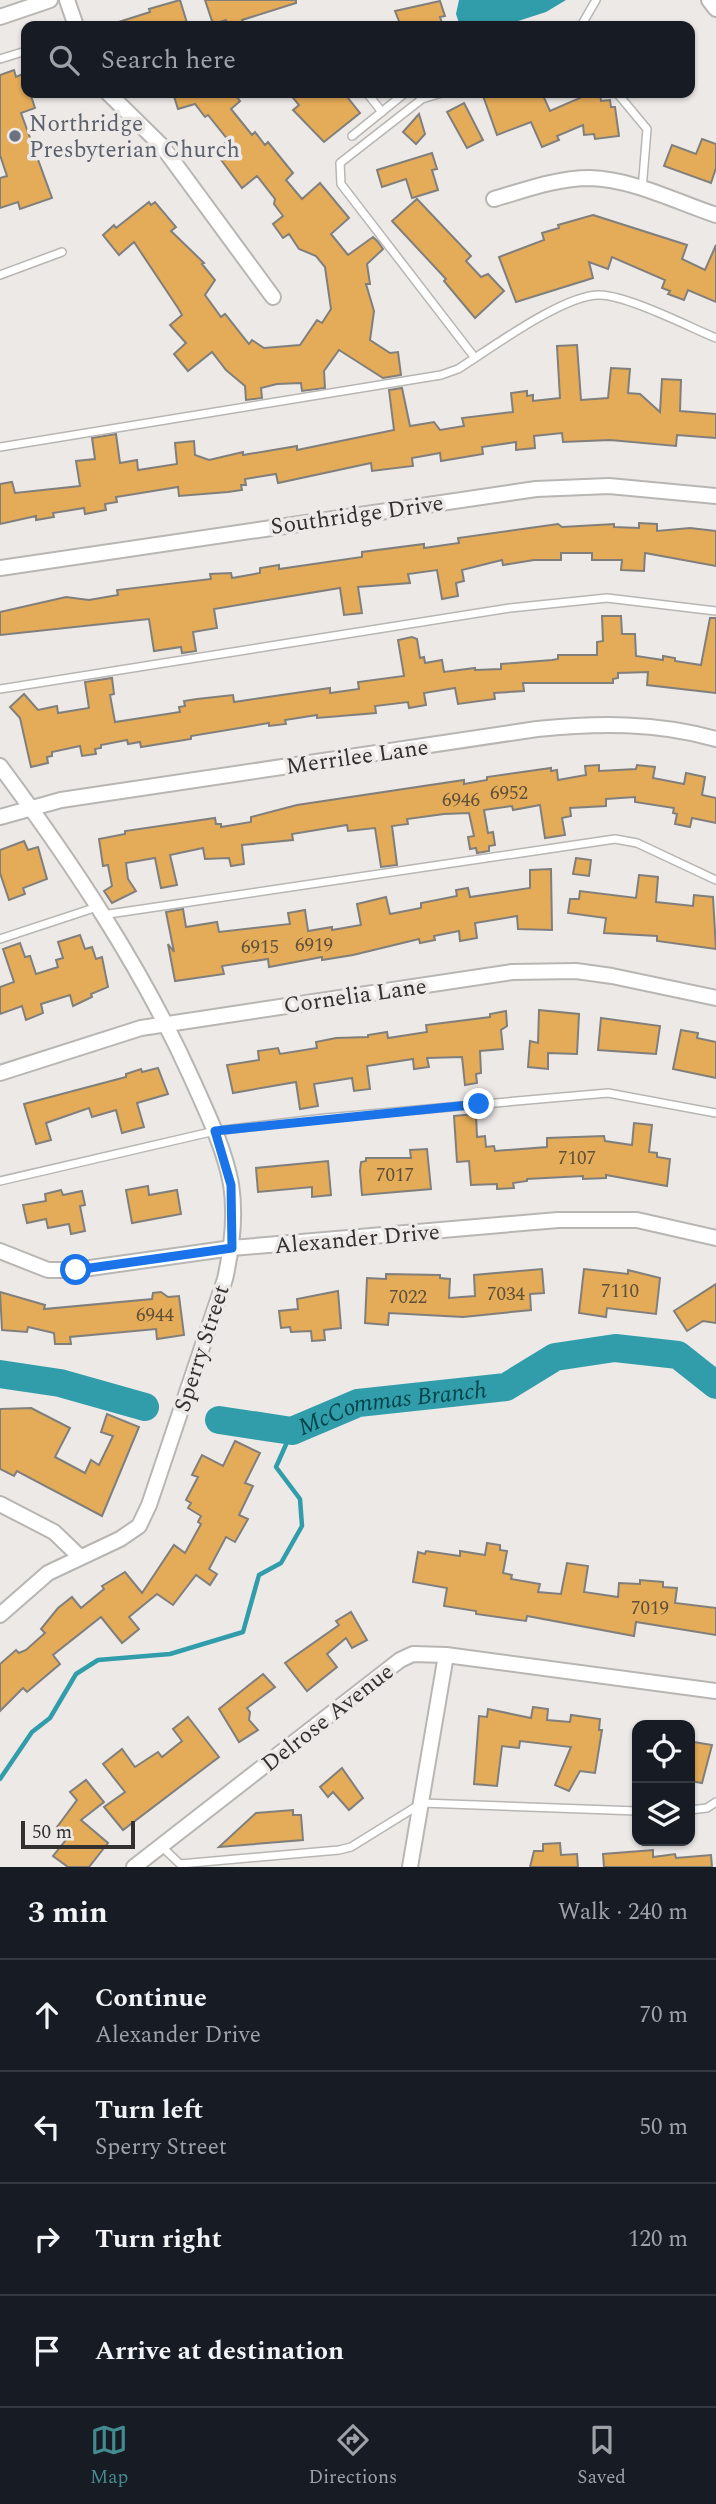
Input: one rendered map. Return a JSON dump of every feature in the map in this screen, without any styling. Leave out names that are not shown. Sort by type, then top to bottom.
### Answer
[{"type":"street","points":[[0,17],[50,0]]},
{"type":"street","points":[[67,0],[74,21]]},
{"type":"street","points":[[709,0],[716,9]]},
{"type":"street","points":[[113,98],[162,146],[273,298]]},
{"type":"street","points":[[494,199],[556,181],[591,178],[716,215]]},
{"type":"street","name":"Southridge Drive","points":[[0,568],[536,489],[609,486],[716,496]]},
{"type":"street","name":"Merrilee Lane","points":[[0,817],[30,807],[577,725],[639,725],[716,739]]},
{"type":"street","name":"Sperry Street","points":[[0,766],[99,911],[166,1023],[215,1131],[231,1185],[232,1248],[225,1279],[139,1526],[120,1539],[79,1556],[48,1573],[0,1615]]},
{"type":"street","name":"Cornelia Lane","points":[[0,1073],[141,1028],[166,1023],[512,972],[545,970],[612,976],[716,998]]},
{"type":"street","name":"Alexander Drive","points":[[0,1251],[48,1270],[76,1270],[232,1248],[558,1220],[637,1220],[716,1238]]},
{"type":"street","points":[[0,1504],[54,1532],[79,1556]]},
{"type":"street","name":"Delrose Avenue","points":[[134,1867],[400,1660],[413,1654],[446,1655],[716,1691]]},
{"type":"street","points":[[410,1867],[446,1655]]},
{"type":"lane","points":[[584,21],[596,0]]},
{"type":"lane","points":[[0,59],[21,53]]},
{"type":"lane","points":[[371,98],[382,112]]},
{"type":"lane","points":[[352,136],[399,98]]},
{"type":"lane","points":[[425,98],[340,163],[341,184],[475,358]]},
{"type":"lane","points":[[621,98],[647,129],[642,191]]},
{"type":"lane","points":[[0,275],[62,252]]},
{"type":"lane","points":[[0,447],[441,374],[458,369],[564,303],[601,295],[716,338]]},
{"type":"lane","points":[[0,689],[510,608],[607,598],[716,611]]},
{"type":"lane","points":[[0,939],[99,911],[615,839],[637,843],[716,880]]},
{"type":"lane","points":[[0,1181],[215,1131],[325,1118],[608,1093],[670,1102],[716,1113]]},
{"type":"lane","points":[[695,1809],[706,1808],[716,1802]]},
{"type":"lane","points":[[161,1846],[180,1864],[339,1850],[351,1847],[422,1803],[632,1811]]},
{"type":"water","points":[[459,0],[566,0],[546,12],[518,21],[458,21],[456,14]]},
{"type":"building","points":[[180,0],[186,21],[122,21],[150,12],[149,9]]},
{"type":"building","points":[[205,0],[296,0],[296,3],[242,21],[212,21]]},
{"type":"building","points":[[440,1],[445,16],[440,17],[441,21],[399,21],[395,11]]},
{"type":"building","name":"Northridge Presbyterian Church","points":[[14,70],[16,77],[21,75],[21,98],[32,98],[35,108],[21,113],[52,198],[20,209],[18,202],[0,208],[0,178],[7,176],[0,155],[0,75]]},
{"type":"building","points":[[175,98],[238,98],[240,101],[231,109],[252,135],[255,132],[265,145],[268,142],[293,173],[286,180],[302,199],[320,183],[349,218],[331,234],[348,255],[373,237],[378,242],[383,249],[367,264],[370,284],[366,284],[374,311],[370,340],[390,353],[398,352],[401,375],[383,378],[339,350],[324,371],[325,388],[302,391],[301,383],[277,384],[261,388],[262,398],[246,400],[245,386],[226,370],[212,352],[188,371],[174,354],[186,343],[170,325],[182,315],[178,308],[134,242],[119,255],[103,235],[149,202],[151,205],[155,202],[176,227],[171,231],[204,263],[202,264],[215,280],[205,295],[221,317],[225,314],[249,344],[252,340],[264,348],[300,345],[317,320],[322,323],[331,309],[325,267],[316,256],[299,249],[289,234],[283,238],[273,224],[283,216],[274,204],[275,199],[257,176],[242,188],[219,157],[228,150],[224,144],[228,140],[208,115],[205,117],[195,104],[178,109]]},
{"type":"building","points":[[293,98],[348,98],[360,113],[324,142],[293,110],[299,105]]},
{"type":"building","points":[[484,98],[544,98],[550,111],[580,98],[610,100],[611,107],[615,107],[619,136],[595,139],[594,134],[584,135],[583,125],[557,136],[559,140],[542,147],[531,122],[497,135]]},
{"type":"building","points":[[464,103],[483,140],[467,148],[447,112]]},
{"type":"building","points":[[419,114],[425,134],[416,144],[403,132]]},
{"type":"building","points":[[702,139],[716,144],[716,168],[711,183],[664,166],[672,145],[696,154]]},
{"type":"building","points":[[432,153],[437,169],[432,170],[438,190],[412,198],[406,179],[382,187],[377,170]]},
{"type":"building","points":[[417,199],[471,256],[466,261],[481,277],[488,274],[504,291],[475,318],[444,281],[446,279],[392,221]]},
{"type":"building","points":[[593,215],[687,245],[682,259],[705,270],[716,245],[716,302],[688,290],[684,300],[668,294],[670,291],[662,288],[665,280],[612,257],[608,269],[589,262],[593,278],[516,302],[499,257],[544,240],[542,233],[559,228],[558,225]]},
{"type":"building","points":[[577,345],[581,400],[608,398],[611,368],[630,369],[628,393],[640,394],[660,412],[662,379],[681,380],[680,411],[716,414],[716,438],[677,435],[676,446],[610,440],[563,442],[562,433],[534,436],[535,448],[516,450],[516,442],[482,447],[483,454],[441,461],[440,453],[412,458],[413,466],[372,471],[371,463],[278,483],[276,474],[245,479],[246,485],[241,485],[242,490],[228,492],[179,496],[178,487],[116,497],[117,502],[105,504],[106,510],[85,514],[84,508],[53,513],[54,517],[36,520],[36,516],[0,524],[0,484],[12,482],[15,493],[80,486],[76,461],[95,459],[92,438],[116,434],[120,463],[137,460],[138,470],[177,464],[175,443],[194,441],[195,455],[209,460],[243,452],[243,455],[297,446],[297,450],[394,430],[389,390],[402,388],[410,426],[434,422],[440,430],[464,426],[462,418],[513,412],[511,393],[527,391],[527,396],[533,395],[533,401],[560,398],[557,346]]},
{"type":"building","points":[[639,523],[657,524],[657,531],[690,528],[716,531],[716,566],[645,553],[644,571],[621,570],[622,560],[592,560],[592,553],[561,553],[561,560],[534,560],[503,565],[502,560],[462,570],[464,581],[456,583],[458,596],[442,599],[437,570],[408,574],[410,583],[358,587],[362,613],[344,615],[340,588],[214,609],[217,628],[193,632],[196,651],[182,653],[181,647],[154,651],[149,619],[0,635],[0,612],[66,597],[89,600],[118,595],[117,590],[211,579],[210,574],[231,573],[232,578],[260,573],[260,568],[279,565],[279,569],[362,557],[362,552],[424,544],[424,548],[459,543],[458,538],[558,524],[562,527],[614,524],[614,527],[639,528]]},
{"type":"building","points":[[602,616],[621,616],[622,634],[635,634],[636,656],[663,660],[663,656],[701,665],[710,618],[716,618],[716,693],[647,685],[648,672],[618,673],[618,678],[613,679],[613,683],[523,683],[524,691],[494,693],[495,699],[458,704],[455,688],[424,693],[426,705],[409,708],[408,702],[375,706],[376,713],[317,718],[317,715],[285,720],[286,724],[269,726],[269,723],[141,747],[140,742],[128,744],[127,740],[101,745],[101,748],[95,749],[96,754],[82,756],[80,746],[52,752],[52,756],[47,757],[48,763],[31,767],[20,718],[10,707],[24,694],[38,710],[57,706],[58,713],[89,708],[85,682],[112,678],[114,694],[110,695],[115,722],[180,712],[179,707],[185,706],[184,701],[197,699],[233,695],[234,702],[330,688],[330,693],[359,689],[358,682],[404,676],[398,640],[412,637],[417,639],[420,658],[424,657],[425,663],[442,660],[444,672],[475,668],[501,669],[501,664],[552,660],[558,659],[558,655],[597,655],[597,642],[603,641]]},
{"type":"building","points":[[599,765],[599,771],[636,769],[637,765],[655,767],[653,778],[684,784],[686,773],[705,777],[702,795],[716,798],[716,823],[692,818],[690,827],[675,824],[677,814],[673,813],[674,808],[635,802],[635,797],[606,799],[606,806],[570,808],[571,816],[562,818],[565,835],[545,838],[540,805],[513,810],[512,806],[484,810],[488,833],[493,832],[495,845],[489,846],[489,851],[477,853],[476,848],[470,849],[468,837],[474,836],[469,813],[444,814],[407,819],[408,824],[392,826],[397,865],[381,867],[375,828],[348,831],[347,825],[292,834],[293,840],[242,845],[244,864],[231,866],[229,858],[205,859],[203,848],[170,855],[177,885],[161,888],[155,858],[126,863],[128,879],[136,891],[112,903],[104,891],[112,886],[108,865],[103,866],[99,839],[125,834],[125,831],[215,818],[216,824],[221,824],[221,827],[251,822],[251,817],[297,805],[464,780],[464,784],[487,780],[487,777],[551,768],[551,771],[557,770],[558,780],[586,775],[585,766]]},
{"type":"building","points":[[24,841],[28,850],[38,847],[47,879],[23,888],[25,894],[9,900],[0,873],[0,850]]},
{"type":"building","points":[[576,858],[591,860],[589,876],[573,874]]},
{"type":"building","points":[[551,869],[552,930],[518,929],[517,916],[475,923],[477,938],[460,941],[459,931],[434,936],[435,940],[420,943],[419,939],[322,960],[322,957],[269,967],[268,959],[222,966],[224,974],[175,981],[168,944],[174,952],[166,912],[183,909],[186,927],[217,922],[219,932],[290,924],[288,913],[305,910],[308,931],[332,927],[332,930],[361,925],[357,904],[386,897],[390,914],[421,908],[421,903],[457,896],[456,890],[468,888],[470,897],[530,888],[530,870]]},
{"type":"building","points":[[639,875],[658,877],[656,902],[693,906],[694,895],[713,897],[716,949],[657,941],[657,936],[604,933],[606,918],[568,913],[570,899],[579,899],[580,891],[636,898]]},
{"type":"building","points":[[80,935],[85,949],[92,947],[96,959],[102,957],[108,987],[73,1006],[70,995],[41,1004],[43,1013],[26,1020],[22,1006],[0,1014],[0,987],[14,982],[3,949],[20,943],[25,957],[30,956],[36,974],[58,967],[56,960],[63,958],[58,942]]},
{"type":"building","points":[[539,1010],[579,1014],[577,1054],[548,1053],[548,1069],[528,1067],[530,1041],[538,1043]]},
{"type":"building","points":[[506,1011],[507,1026],[501,1030],[503,1049],[480,1051],[481,1073],[476,1074],[477,1083],[465,1085],[462,1057],[427,1058],[429,1067],[414,1069],[413,1059],[367,1066],[370,1089],[354,1091],[352,1078],[314,1084],[318,1106],[300,1109],[296,1082],[233,1093],[227,1065],[259,1060],[258,1051],[278,1048],[280,1054],[317,1048],[316,1042],[336,1038],[368,1037],[387,1032],[388,1038],[427,1032],[426,1025],[490,1017],[490,1014]]},
{"type":"building","points":[[601,1018],[660,1026],[656,1054],[598,1050]]},
{"type":"building","points":[[681,1030],[698,1033],[697,1038],[716,1042],[716,1078],[673,1069]]},
{"type":"building","points":[[158,1068],[168,1094],[137,1103],[144,1127],[122,1133],[116,1110],[92,1117],[89,1108],[46,1123],[51,1140],[36,1144],[24,1104],[126,1077],[126,1074],[141,1069],[142,1072]]},
{"type":"building","points":[[476,1114],[477,1137],[485,1136],[486,1147],[494,1146],[495,1151],[547,1147],[547,1138],[604,1136],[605,1141],[632,1145],[634,1123],[652,1125],[649,1152],[657,1153],[657,1157],[670,1159],[667,1186],[606,1175],[606,1178],[583,1179],[583,1176],[527,1179],[513,1183],[514,1188],[497,1189],[497,1184],[471,1185],[469,1161],[457,1162],[454,1116]]},
{"type":"building","points":[[427,1149],[431,1189],[362,1195],[360,1171],[361,1162],[366,1161],[366,1158],[411,1158],[410,1150]]},
{"type":"building","points":[[328,1161],[331,1195],[312,1197],[312,1187],[258,1192],[256,1168]]},
{"type":"building","points":[[148,1186],[149,1195],[177,1190],[181,1214],[132,1223],[126,1190]]},
{"type":"building","points":[[61,1190],[63,1195],[82,1191],[85,1205],[80,1206],[85,1231],[71,1234],[69,1224],[48,1228],[46,1219],[27,1223],[23,1205],[46,1201],[45,1194]]},
{"type":"building","points":[[542,1269],[544,1293],[530,1294],[531,1310],[463,1317],[389,1313],[388,1325],[365,1323],[367,1278],[386,1279],[386,1274],[440,1275],[440,1278],[450,1279],[449,1298],[475,1296],[474,1275]]},
{"type":"building","points":[[584,1269],[628,1274],[628,1270],[660,1278],[656,1314],[607,1308],[606,1317],[579,1313]]},
{"type":"building","points":[[716,1284],[716,1323],[703,1321],[687,1331],[674,1311]]},
{"type":"building","points":[[338,1291],[341,1328],[324,1330],[325,1340],[312,1341],[311,1331],[291,1332],[290,1327],[281,1328],[279,1311],[298,1309],[297,1299]]},
{"type":"building","points":[[0,1292],[45,1305],[44,1309],[152,1299],[153,1293],[161,1292],[168,1297],[179,1296],[184,1335],[157,1339],[156,1329],[70,1337],[71,1344],[55,1344],[54,1333],[28,1327],[27,1332],[2,1330]]},
{"type":"building","points":[[31,1408],[70,1428],[55,1457],[85,1473],[91,1460],[99,1465],[113,1436],[101,1432],[107,1414],[139,1427],[102,1516],[17,1471],[14,1476],[0,1469],[0,1409]]},
{"type":"building","points":[[235,1441],[260,1453],[245,1483],[253,1486],[239,1515],[248,1519],[235,1542],[226,1537],[209,1569],[217,1574],[210,1585],[196,1575],[173,1605],[157,1594],[129,1617],[139,1629],[122,1643],[101,1617],[53,1655],[60,1664],[27,1692],[23,1688],[0,1711],[0,1664],[16,1650],[19,1653],[26,1650],[45,1633],[41,1629],[58,1608],[72,1597],[81,1608],[104,1589],[102,1586],[125,1572],[142,1593],[174,1545],[185,1553],[201,1524],[198,1522],[201,1516],[188,1508],[191,1503],[186,1500],[198,1477],[192,1475],[202,1455],[223,1466]]},
{"type":"building","points":[[487,1543],[500,1545],[500,1550],[507,1551],[503,1573],[512,1575],[511,1579],[540,1584],[538,1592],[561,1594],[567,1563],[588,1566],[584,1592],[618,1597],[619,1583],[640,1584],[640,1580],[663,1582],[663,1587],[677,1588],[675,1603],[716,1608],[716,1635],[636,1622],[634,1636],[527,1616],[526,1621],[476,1614],[476,1611],[444,1606],[447,1588],[413,1582],[418,1552],[460,1556],[460,1551],[485,1555]]},
{"type":"building","points":[[351,1612],[367,1640],[352,1648],[346,1638],[327,1654],[337,1667],[307,1691],[285,1663],[339,1625],[336,1621]]},
{"type":"building","points":[[263,1674],[275,1687],[247,1708],[250,1712],[249,1720],[258,1730],[239,1742],[219,1709]]},
{"type":"building","points":[[533,1707],[548,1709],[547,1720],[570,1722],[571,1715],[600,1719],[599,1730],[602,1730],[595,1773],[580,1771],[569,1791],[555,1785],[571,1747],[520,1741],[519,1748],[502,1746],[497,1786],[474,1784],[479,1716],[487,1717],[488,1709],[531,1718]]},
{"type":"building","points":[[188,1717],[219,1757],[123,1830],[104,1807],[125,1792],[103,1764],[122,1749],[135,1767],[158,1752],[162,1757],[182,1741],[173,1729]]},
{"type":"building","points":[[695,1742],[712,1745],[702,1783],[695,1782]]},
{"type":"building","points":[[342,1768],[363,1798],[349,1810],[333,1792],[328,1797],[320,1787]]},
{"type":"building","points":[[86,1780],[104,1802],[81,1820],[108,1843],[89,1867],[68,1867],[53,1856],[69,1836],[57,1827],[77,1800],[70,1792]]},
{"type":"building","points":[[293,1810],[293,1815],[301,1815],[303,1840],[219,1847],[256,1813]]},
{"type":"building","points":[[560,1843],[561,1855],[577,1854],[578,1867],[530,1867],[534,1851],[543,1851],[543,1844]]},
{"type":"building","points":[[653,1850],[653,1857],[675,1854],[676,1858],[711,1855],[712,1867],[604,1867],[603,1854]]},
{"type":"waterway","name":"McCommas Branch","points":[[219,1420],[292,1431],[358,1403],[506,1387],[555,1357],[615,1348],[678,1355],[716,1385]]},
{"type":"waterway","name":"McCommas Branch","points":[[0,1374],[60,1383],[145,1407]]},
{"type":"waterway","points":[[0,1779],[32,1732],[50,1718],[76,1674],[98,1660],[170,1654],[243,1632],[259,1575],[281,1563],[302,1526],[300,1499],[276,1467],[292,1431]]},
{"type":"place","name":"Northridge Presbyterian Church","points":[[15,136]]},
{"type":"route","points":[[76,1270],[232,1248],[231,1185],[215,1131],[479,1104]]}]
